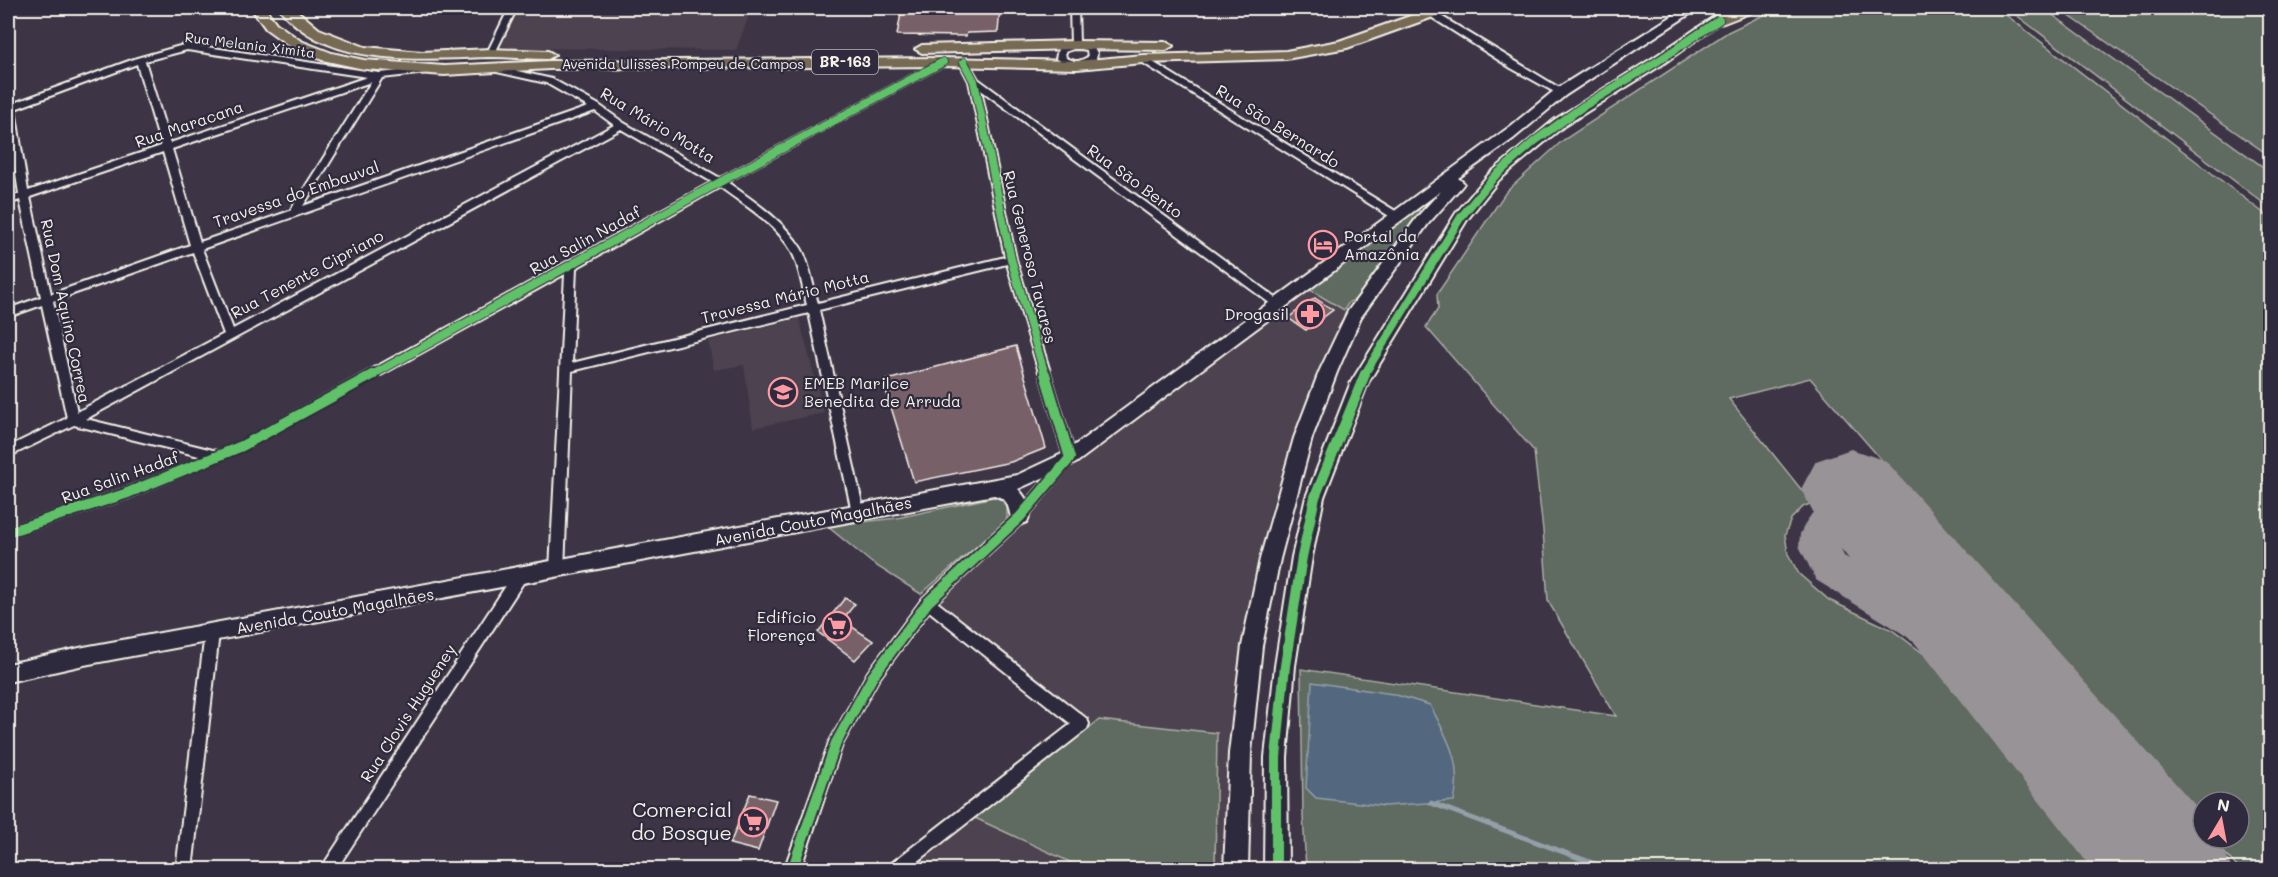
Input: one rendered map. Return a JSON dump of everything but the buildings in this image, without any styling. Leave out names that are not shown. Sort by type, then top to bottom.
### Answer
[{"type":"main road","name":"Avenida Ulisses Pompeu de Campos","points":[[258,8],[271,26],[296,44],[337,60],[392,68],[427,70],[500,70],[550,65],[944,62],[1077,65],[1143,59],[1286,55],[1342,45],[1431,9]]},
{"type":"main road","name":"Avenida Ulisses Pompeu de Campos","points":[[286,8],[314,32],[363,51],[422,56],[490,53],[593,56],[1075,45],[1205,47],[1294,42],[1350,31],[1431,9]]},
{"type":"main road","points":[[1236,870],[1240,753],[1252,646],[1284,502],[1328,372],[1354,315],[1423,220],[1455,184],[1515,129],[1561,92],[1693,8]]},
{"type":"main road","points":[[1276,870],[1276,757],[1285,666],[1302,557],[1315,497],[1360,382],[1461,217],[1494,177],[1535,141],[1582,107],[1658,61],[1735,8]]},
{"type":"main road","points":[[1719,20],[1750,8]]},
{"type":"main road","points":[[490,53],[486,60],[487,67],[500,70]]},
{"type":"main road","name":"Avenida Couto Magalhães","points":[[8,673],[994,488],[1021,481],[1070,458],[1515,129]]},
{"type":"main road","points":[[994,488],[1006,490],[1017,498],[1021,507],[1020,517]]},
{"type":"street","points":[[490,53],[513,8]]},
{"type":"street","points":[[1074,8],[1075,45]]},
{"type":"street","points":[[1431,9],[1514,66],[1561,92]]},
{"type":"street","points":[[1075,45],[1090,48],[1093,58],[1077,65],[1066,62],[1060,56],[1066,47],[1075,45]]},
{"type":"street","name":"Rua Melania Ximita","points":[[8,104],[140,60],[187,47],[380,76],[427,70]]},
{"type":"street","name":"Rua São Bernardo","points":[[1143,59],[1398,217]]},
{"type":"street","points":[[140,60],[196,247],[230,334]]},
{"type":"street","name":"Rua Salin Nadaf","points":[[242,446],[720,182],[944,62]]},
{"type":"street","name":"Rua Generoso Tavares","points":[[964,62],[974,81],[1011,259],[1070,458]]},
{"type":"street","points":[[549,81],[545,73],[550,65]]},
{"type":"street","name":"Rua Mário Motta","points":[[500,70],[549,81],[596,107],[621,125],[720,182],[760,211],[780,230],[797,251],[813,306],[858,512]]},
{"type":"street","points":[[294,212],[380,76]]},
{"type":"street","name":"Rua Maracana","points":[[8,201],[380,76]]},
{"type":"street","name":"Rua São Bento","points":[[974,81],[1279,304]]},
{"type":"street","name":"Rua Dom Aquino Correa","points":[[8,104],[24,195],[73,420],[218,456]]},
{"type":"street","name":"Travessa do Embauval","points":[[8,313],[596,107]]},
{"type":"street","name":"Rua Tenente Cipriano","points":[[8,452],[73,420],[621,125]]},
{"type":"street","name":"Travessa Mário Motta","points":[[568,368],[1011,259]]},
{"type":"street","points":[[557,570],[571,266]]},
{"type":"street","name":"Rua Salin Hadaf","points":[[8,531],[125,494],[242,446]]},
{"type":"street","points":[[792,870],[836,742],[873,676],[928,602],[1020,517],[1070,458]]},
{"type":"street","name":"Rua Clovis Hugueney","points":[[327,870],[520,576]]},
{"type":"street","points":[[894,870],[1082,724],[928,602]]},
{"type":"street","points":[[184,870],[212,633]]},
{"type":"shaded area","points":[[517,8],[752,8],[736,50],[516,48],[498,45]]},
{"type":"shaded area","points":[[1439,192],[1442,193],[1335,344],[1292,444],[1271,508],[1257,569],[1238,694],[1229,869],[907,870],[1093,725],[938,600],[1009,535],[1069,467],[1273,318]]},
{"type":"shaded area","name":"EMEB Marilce Benedita de Arruda","points":[[799,318],[824,413],[753,428],[744,365],[714,370],[708,341]]},
{"type":"green space","points":[[1778,8],[1997,8],[2270,218],[2270,869],[2239,869],[2222,850],[2251,850],[2251,790],[2191,790],[2191,814],[1810,378],[1729,399],[1812,503],[1803,507],[1791,519],[1785,535],[1788,554],[1799,574],[1829,600],[1892,630],[1948,672],[2107,869],[1306,869],[1301,669],[1616,716],[1548,601],[1534,451],[1426,327],[1438,309],[1437,294],[1506,192],[1562,141],[1728,32]]},
{"type":"green space","points":[[2007,8],[2043,8],[2270,172],[2270,208]]},
{"type":"green space","points":[[2058,8],[2270,8],[2270,156]]},
{"type":"green space","points":[[1415,210],[1419,210],[1419,213],[1357,299],[1349,302],[1344,310],[1307,288]]},
{"type":"green space","points":[[994,497],[1002,500],[1007,509],[1007,520],[921,594],[872,563],[827,526],[897,518]]},
{"type":"green space","points":[[1099,720],[1217,733],[1215,869],[1085,869],[975,818]]},
{"type":"water","points":[[1312,682],[1393,694],[1430,705],[1455,762],[1454,801],[1385,806],[1316,798],[1306,788]]},
{"type":"waterway","points":[[1431,803],[1601,866],[1604,870]]},
{"type":"taxiway","points":[[1868,507],[1830,519],[1820,534],[1819,546],[1830,568],[1912,617],[1962,651],[2045,718]]},
{"type":"runway","points":[[1851,489],[2171,870]]},
{"type":"cycle path","points":[[1276,870],[1276,757],[1285,666],[1302,557],[1315,497],[1360,382],[1461,217],[1494,177],[1535,141],[1582,107],[1658,61],[1719,20]]},
{"type":"cycle path","points":[[8,532],[125,494],[242,446],[720,182],[943,62]]},
{"type":"cycle path","points":[[792,870],[836,743],[873,676],[928,602],[1020,517],[1070,458],[1011,259],[974,81],[964,62]]},
{"type":"place","name":"Portal da Amazônia","points":[[1323,245]]},
{"type":"place","name":"Drogasil","points":[[1310,314]]},
{"type":"place","name":"EMEB Marilce Benedita de Arruda","points":[[783,392]]},
{"type":"place","name":"Edifício Florença","points":[[837,626]]},
{"type":"place","name":"Comercial do Bosque","points":[[753,822]]}]
